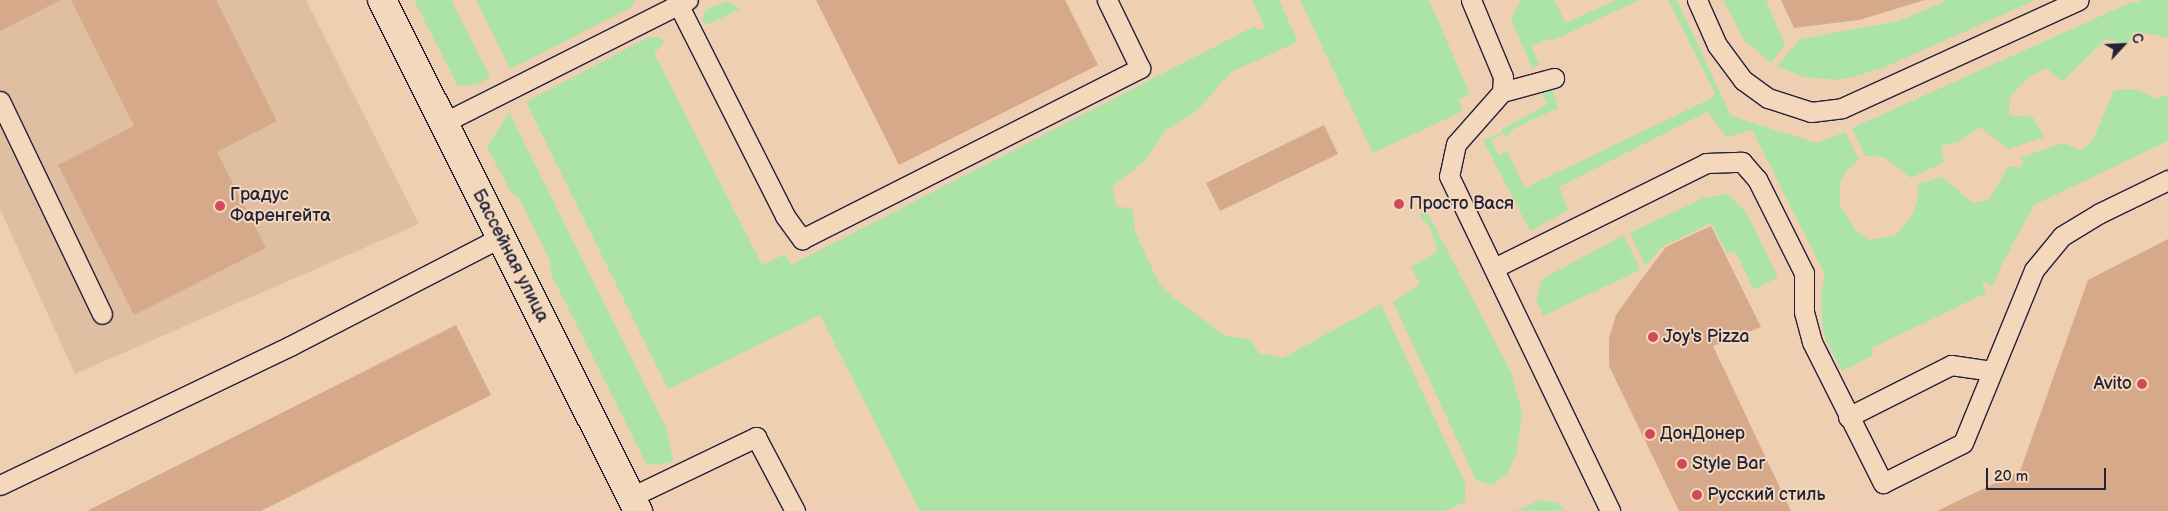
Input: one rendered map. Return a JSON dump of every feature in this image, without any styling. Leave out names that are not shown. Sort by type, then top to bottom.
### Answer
[{"type":"street","name":"Бассейная улица","points":[[382,0],[635,504]]},
{"type":"lane","points":[[443,123],[681,2],[785,216],[802,239],[1140,68],[1107,0]]},
{"type":"lane","points":[[1697,0],[1717,45],[1743,80],[1768,98],[1811,112],[1842,108],[2079,0]]},
{"type":"lane","points":[[1473,1],[1503,77],[1502,92]]},
{"type":"lane","points":[[1554,78],[1502,92],[1456,144],[1449,176],[1610,511]]},
{"type":"lane","points":[[0,101],[102,314]]},
{"type":"lane","points":[[1494,268],[1706,163],[1742,162],[1757,179],[1804,272],[1804,312],[1812,342],[1883,484],[1963,443],[2034,270],[2062,236],[2100,213],[2168,180]]},
{"type":"lane","points":[[0,485],[290,346],[501,237]]},
{"type":"lane","points":[[1848,417],[1951,365],[1992,371]]},
{"type":"lane","points":[[635,504],[756,437],[795,511]]},
{"type":"shaded area","points":[[0,0],[306,0],[419,224],[75,374],[0,209]]},
{"type":"green space","points":[[414,0],[451,0],[490,77],[476,85],[458,86]]},
{"type":"green space","points":[[476,0],[635,0],[632,7],[510,69]]},
{"type":"green space","points":[[1252,0],[1279,0],[1298,42],[1231,72],[1197,111],[1166,130],[1145,161],[1113,186],[1116,206],[1133,209],[1135,232],[1159,283],[1175,299],[1226,336],[1250,339],[1259,353],[1283,358],[1381,304],[1465,483],[1465,502],[1445,511],[920,511],[820,315],[668,389],[526,102],[649,37],[661,37],[664,43],[654,53],[762,265],[785,254],[791,265],[1255,26],[1257,30],[1265,28]]},
{"type":"green space","points":[[1300,0],[1429,0],[1470,94],[1459,99],[1463,111],[1373,153]]},
{"type":"green space","points":[[1521,0],[1554,0],[1566,23],[1616,0],[1639,0],[1554,40],[1546,39],[1532,47],[1539,65],[1532,68],[1511,19]]},
{"type":"green space","points":[[1668,0],[1677,0],[1731,116],[1817,143],[1845,132],[1859,159],[1847,170],[1840,183],[1840,205],[1855,230],[1870,240],[1895,235],[1912,216],[1918,199],[1918,184],[1942,177],[1973,203],[1989,200],[2008,167],[2021,167],[2023,160],[2020,158],[2063,143],[2082,150],[2093,140],[2114,90],[2136,89],[2156,99],[2168,95],[2168,141],[2034,205],[2002,264],[1993,286],[1982,282],[1986,293],[1872,348],[1873,355],[1842,371],[1826,340],[1822,323],[1821,294],[1825,275],[1752,130],[1727,137],[1707,112],[1559,187],[1568,210],[1530,231],[1483,140],[1502,133],[1502,129],[1547,105],[1542,93],[1553,91],[1558,108],[1515,128],[1506,137],[1504,134],[1491,140],[1499,156],[1507,151],[1525,188],[1710,99],[1715,93]]},
{"type":"green space","points":[[1723,0],[1766,0],[1785,45],[1771,63],[1744,40]]},
{"type":"green space","points":[[1948,0],[2035,0],[1885,67],[1857,76],[1838,80],[1803,77],[1777,66],[1800,39],[1899,21]]},
{"type":"green space","points":[[2142,0],[2168,0],[2168,38],[2147,33],[2125,44],[2106,39],[2062,82],[2047,68],[2030,76],[2010,96],[2009,115],[2033,117],[2044,137],[2008,149],[1980,127],[1959,142],[1941,146],[1944,162],[1911,178],[1884,157],[1865,156],[1852,128],[2134,1],[2136,4]]},
{"type":"green space","points":[[727,1],[740,9],[709,24],[702,22],[705,10]]},
{"type":"green space","points":[[509,112],[666,427],[673,461],[670,463],[647,465],[550,272],[551,263],[518,196],[511,192],[487,147]]},
{"type":"green space","points":[[1728,194],[1746,212],[1778,277],[1754,290],[1735,251],[1727,254],[1711,223],[1662,247],[1645,266],[1630,233],[1703,198]]},
{"type":"green space","points":[[1426,210],[1511,372],[1522,412],[1517,452],[1507,474],[1492,485],[1476,480],[1393,302],[1420,284],[1411,267],[1438,251],[1430,228],[1419,214]]},
{"type":"green space","points":[[1624,235],[1640,270],[1543,316],[1536,299],[1542,279]]},
{"type":"green space","points":[[1540,500],[1557,503],[1566,511],[1515,511]]},
{"type":"building","points":[[0,0],[61,0],[0,31]]},
{"type":"building","points":[[71,0],[216,0],[277,121],[217,152],[266,248],[134,315],[58,165],[134,126]]},
{"type":"building","points":[[816,0],[1065,0],[1098,65],[899,165]]},
{"type":"building","points":[[1781,0],[1925,0],[1859,20],[1794,28]]},
{"type":"building","points":[[1324,125],[1338,154],[1220,211],[1206,183]]},
{"type":"building","points":[[1711,226],[1761,327],[1713,346],[1791,511],[1679,511],[1609,366],[1609,338],[1616,315],[1641,280],[1666,247]]},
{"type":"building","points":[[2168,239],[2168,511],[1937,511],[2020,471],[2088,280]]},
{"type":"building","points":[[456,325],[491,395],[261,511],[87,511]]},
{"type":"place","name":"Просто Вася","points":[[1399,204]]},
{"type":"place","name":"Градус Фаренгейта","points":[[220,206]]},
{"type":"place","name":"Joy's Pizza","points":[[1653,337]]},
{"type":"place","name":"Avito","points":[[2142,384]]},
{"type":"place","name":"ДонДонер","points":[[1650,434]]},
{"type":"place","name":"Style Bar","points":[[1682,464]]},
{"type":"place","name":"Русский стиль","points":[[1697,495]]}]
